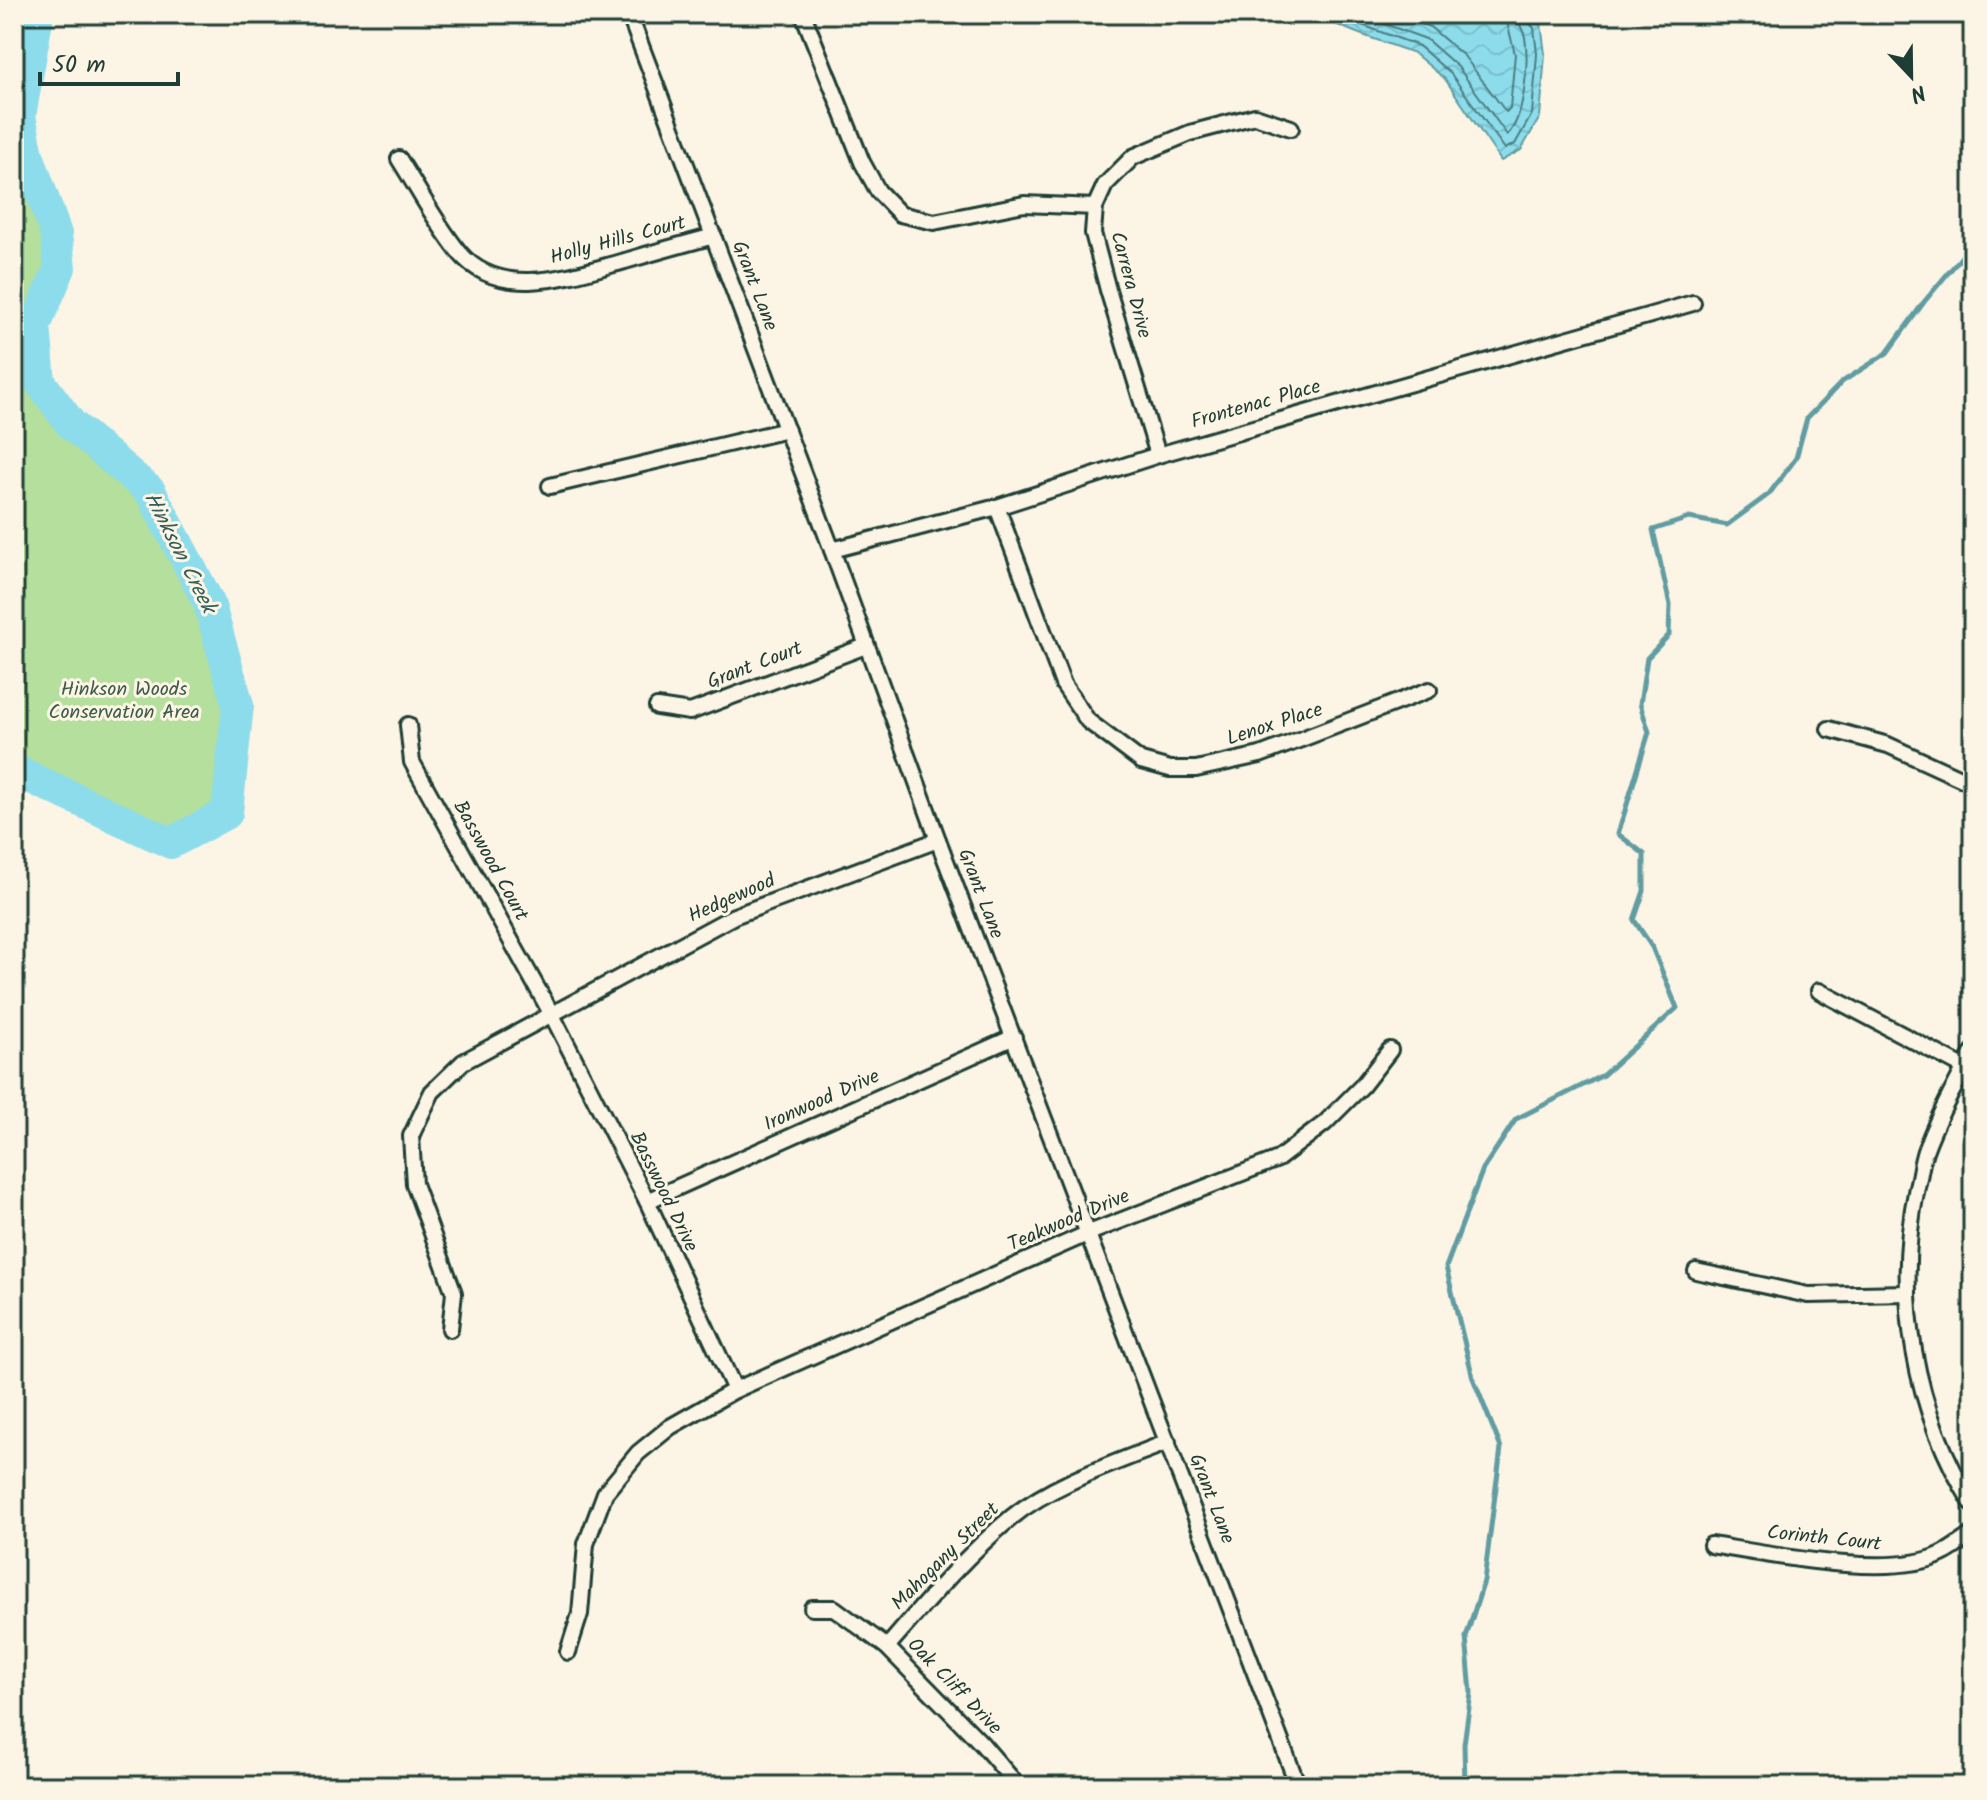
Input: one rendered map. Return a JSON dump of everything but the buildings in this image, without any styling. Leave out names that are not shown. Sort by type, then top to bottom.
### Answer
[{"type":"street","name":"Grant Lane","points":[[629,14],[938,840],[1298,1786]]},
{"type":"street","points":[[803,14],[862,162],[878,191],[900,214],[934,222],[1024,204],[1095,207]]},
{"type":"street","name":"Carrera Drive","points":[[1158,455],[1093,233],[1095,207],[1105,185],[1133,157],[1190,133],[1255,116],[1291,128]]},
{"type":"street","name":"Holly Hills Court","points":[[399,159],[460,253],[486,274],[498,277],[543,281],[714,236]]},
{"type":"street","name":"Frontenac Place","points":[[832,550],[997,507],[1158,455],[1693,303]]},
{"type":"street","points":[[550,486],[787,430]]},
{"type":"street","name":"Lenox Place","points":[[997,507],[1063,684],[1088,721],[1141,761],[1170,769],[1196,769],[1260,755],[1429,690]]},
{"type":"street","name":"Grant Court","points":[[657,707],[690,712],[866,646]]},
{"type":"street","name":"Basswood Court","points":[[408,725],[412,762],[551,1013]]},
{"type":"street","points":[[1829,729],[1888,745],[1973,784]]},
{"type":"street","name":"Hedgewood","points":[[450,1329],[454,1293],[414,1184],[411,1136],[432,1092],[463,1062],[734,916],[938,840]]},
{"type":"street","points":[[1819,991],[1969,1070]]},
{"type":"street","name":"Basswood Drive","points":[[551,1013],[647,1201],[735,1390]]},
{"type":"street","name":"Ironwood Drive","points":[[647,1201],[1014,1037]]},
{"type":"street","name":"Teakwood Drive","points":[[568,1652],[580,1614],[586,1544],[605,1493],[638,1453],[670,1427],[735,1390],[1089,1233],[1278,1159],[1325,1123],[1362,1086],[1390,1050]]},
{"type":"street","points":[[1973,1052],[1969,1070],[1925,1152],[1911,1215],[1906,1259],[1914,1358],[1931,1420],[1953,1473],[1973,1505]]},
{"type":"street","points":[[1696,1271],[1808,1295],[1908,1293]]},
{"type":"street","name":"Mahogany Street","points":[[887,1647],[947,1578],[1014,1515],[1076,1479],[1168,1442]]},
{"type":"street","name":"Corinth Court","points":[[1711,1545],[1869,1566],[1909,1565],[1941,1555],[1973,1534]]},
{"type":"street","name":"Oak Cliff Drive","points":[[812,1608],[834,1608],[887,1647],[982,1744],[1018,1786]]},
{"type":"green space","name":"Hinkson Woods Conservation Area","points":[[14,14],[38,14],[20,116],[60,268],[35,326],[40,382],[71,424],[150,491],[209,603],[238,705],[227,813],[171,843],[14,770]]},
{"type":"water","points":[[1311,14],[1532,14],[1541,23],[1545,54],[1540,117],[1521,150],[1501,161],[1445,79],[1414,53]]},
{"type":"waterway","name":"Hinkson Creek","points":[[14,770],[171,843],[227,813],[238,705],[209,603],[150,491],[71,424],[40,382],[35,326],[60,268],[56,234],[28,155],[20,116],[38,14]]},
{"type":"waterway","points":[[1465,1786],[1464,1744],[1471,1693],[1466,1637],[1484,1581],[1501,1448],[1473,1378],[1446,1267],[1483,1169],[1516,1119],[1603,1075],[1677,1008],[1652,947],[1634,920],[1644,891],[1644,854],[1618,834],[1649,732],[1640,704],[1647,658],[1669,635],[1670,605],[1653,530],[1689,518],[1727,525],[1769,494],[1796,458],[1807,418],[1842,382],[1887,353],[1973,243]]}]
